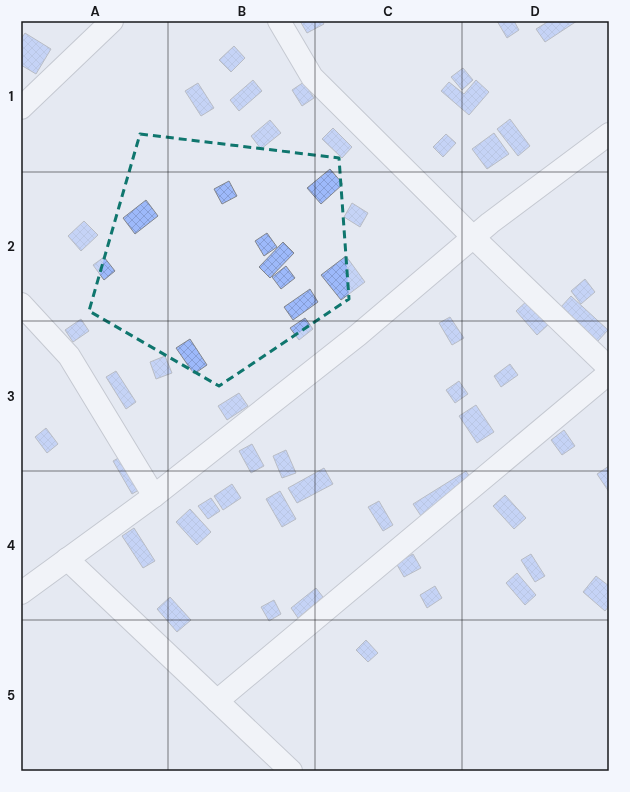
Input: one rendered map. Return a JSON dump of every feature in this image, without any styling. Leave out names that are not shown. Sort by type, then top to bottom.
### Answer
[{"type":"street","points":[[21,108],[112,21]]},
{"type":"street","points":[[279,21],[312,77],[473,237],[609,368]]},
{"type":"street","points":[[21,593],[154,496],[358,335],[473,237],[609,134]]},
{"type":"street","points":[[21,304],[69,356],[154,496]]},
{"type":"street","points":[[217,701],[609,373]]},
{"type":"street","points":[[66,559],[291,771]]},
{"type":"highlighted area","points":[[140,134],[339,158],[349,299],[219,386],[89,311]]},
{"type":"building","points":[[300,21],[322,21],[324,24],[307,33]]},
{"type":"building","points":[[497,21],[514,21],[519,30],[507,38]]},
{"type":"building","points":[[549,21],[577,21],[545,42],[536,29]]},
{"type":"building","points":[[25,33],[51,49],[36,74],[21,65],[21,39]]},
{"type":"building","points":[[234,46],[245,58],[231,72],[219,60]]},
{"type":"building","points":[[463,68],[473,80],[462,90],[451,77]]},
{"type":"building","points":[[253,80],[262,91],[239,111],[230,100]]},
{"type":"building","points":[[476,80],[489,92],[469,115],[441,91],[449,82],[464,94]]},
{"type":"building","points":[[304,82],[314,98],[302,106],[292,90]]},
{"type":"building","points":[[198,83],[214,108],[201,116],[185,91]]},
{"type":"building","points":[[510,119],[530,146],[518,156],[497,129]]},
{"type":"building","points":[[270,120],[281,133],[261,149],[251,136]]},
{"type":"building","points":[[333,128],[352,147],[342,158],[322,139]]},
{"type":"building","points":[[494,133],[509,154],[487,169],[472,149]]},
{"type":"building","points":[[446,134],[456,143],[443,157],[433,147]]},
{"type":"building","points":[[330,169],[343,184],[321,204],[307,188]]},
{"type":"building","points":[[229,181],[237,196],[222,204],[214,189]]},
{"type":"building","points":[[146,200],[158,216],[135,234],[123,218]]},
{"type":"building","points":[[352,203],[368,213],[360,227],[344,217]]},
{"type":"building","points":[[84,221],[98,235],[81,251],[68,236]]},
{"type":"building","points":[[267,233],[277,247],[264,256],[255,241]]},
{"type":"building","points":[[283,242],[294,253],[270,278],[259,267]]},
{"type":"building","points":[[346,256],[365,282],[341,300],[321,275]]},
{"type":"building","points":[[104,257],[115,271],[104,280],[93,265]]},
{"type":"building","points":[[286,266],[295,278],[281,289],[272,277]]},
{"type":"building","points":[[585,279],[595,292],[581,304],[571,291]]},
{"type":"building","points":[[310,289],[318,302],[293,320],[284,307]]},
{"type":"building","points":[[571,296],[608,330],[597,342],[560,308]]},
{"type":"building","points":[[529,299],[550,323],[537,335],[516,311]]},
{"type":"building","points":[[450,317],[464,338],[452,345],[439,323]]},
{"type":"building","points":[[305,318],[313,329],[299,340],[290,328]]},
{"type":"building","points":[[81,319],[89,331],[73,342],[65,330]]},
{"type":"building","points":[[190,339],[207,365],[194,374],[176,348]]},
{"type":"building","points":[[165,356],[172,373],[156,379],[150,362]]},
{"type":"building","points":[[510,364],[518,375],[501,387],[494,376]]},
{"type":"building","points":[[116,371],[136,402],[126,409],[106,377]]},
{"type":"building","points":[[459,381],[468,394],[455,403],[446,390]]},
{"type":"building","points":[[239,393],[248,406],[227,420],[218,406]]},
{"type":"building","points":[[476,405],[494,432],[477,443],[459,416]]},
{"type":"building","points":[[46,428],[58,444],[47,453],[35,437]]},
{"type":"building","points":[[564,430],[575,446],[562,455],[551,440]]},
{"type":"building","points":[[252,444],[264,466],[251,473],[239,451]]},
{"type":"building","points":[[286,450],[296,473],[282,478],[273,456]]},
{"type":"building","points":[[131,451],[149,484],[132,494],[113,461]]},
{"type":"building","points":[[609,466],[609,492],[597,474]]},
{"type":"building","points":[[324,468],[333,484],[297,503],[288,488]]},
{"type":"building","points":[[466,471],[474,483],[421,516],[413,504]]},
{"type":"building","points":[[232,484],[241,498],[223,510],[214,496]]},
{"type":"building","points":[[280,491],[296,519],[282,527],[266,499]]},
{"type":"building","points":[[505,495],[526,518],[514,529],[493,506]]},
{"type":"building","points":[[211,498],[220,511],[208,519],[198,506]]},
{"type":"building","points":[[379,501],[393,525],[383,531],[368,507]]},
{"type":"building","points":[[190,509],[211,532],[197,545],[176,522]]},
{"type":"building","points":[[134,528],[155,561],[143,568],[122,536]]},
{"type":"building","points":[[413,554],[421,568],[404,577],[396,563]]},
{"type":"building","points":[[531,554],[545,576],[535,582],[521,560]]},
{"type":"building","points":[[517,573],[536,595],[525,605],[506,583]]},
{"type":"building","points":[[596,576],[609,586],[609,606],[605,611],[583,592]]},
{"type":"building","points":[[435,586],[442,598],[427,608],[420,595]]},
{"type":"building","points":[[316,588],[323,597],[298,618],[291,608]]},
{"type":"building","points":[[170,597],[191,620],[177,632],[157,609]]},
{"type":"building","points":[[274,600],[281,614],[269,621],[261,607]]},
{"type":"building","points":[[366,640],[378,653],[368,662],[356,650]]}]
